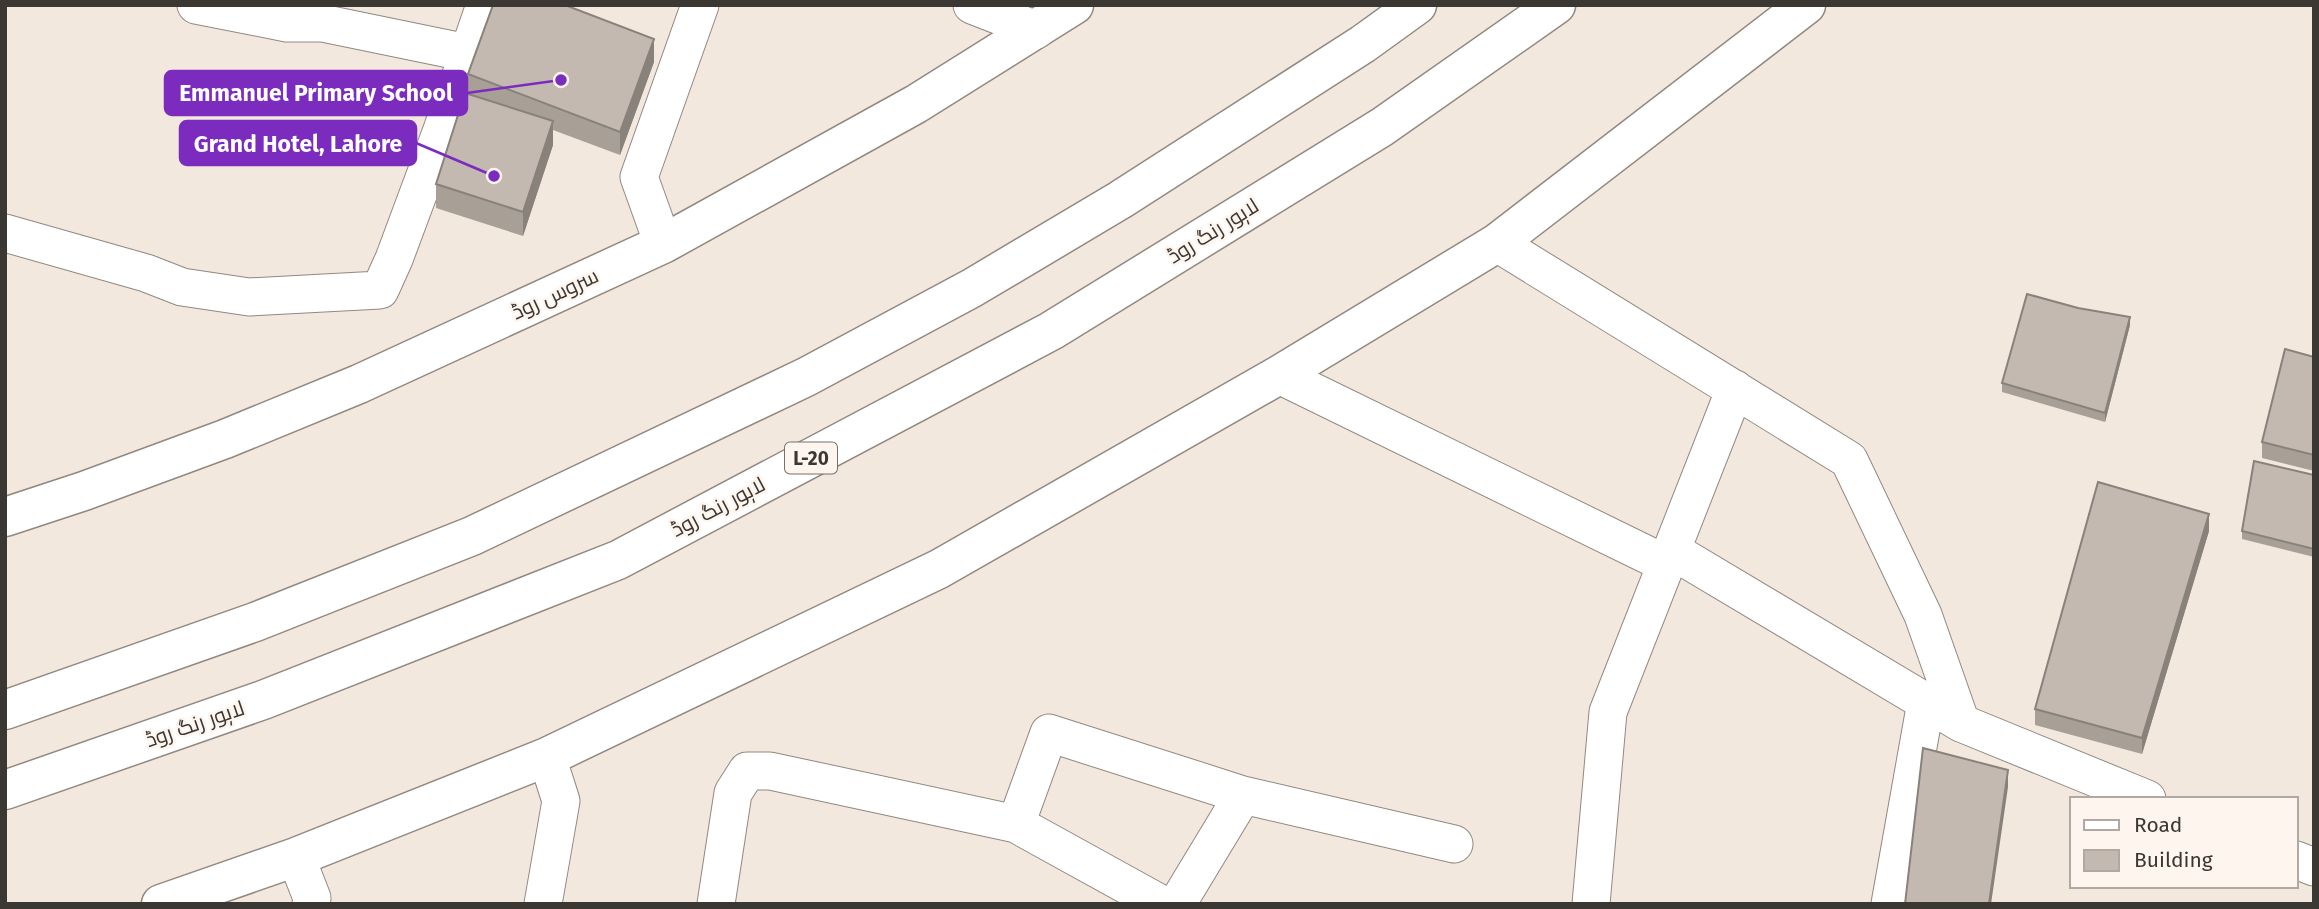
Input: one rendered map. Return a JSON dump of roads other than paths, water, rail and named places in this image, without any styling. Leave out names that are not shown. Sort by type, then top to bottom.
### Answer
[{"type":"main road","name":"سروس روڈ","points":[[5,517],[225,439],[359,384],[663,244],[916,104],[1074,5]]},
{"type":"main road","points":[[5,710],[255,622],[472,536],[806,377],[972,288],[1120,200],[1363,44],[1417,5]]},
{"type":"main road","name":"لاہور رنگ روڈ","points":[[5,790],[263,700],[618,560],[1051,331],[1382,127],[1556,5]]},
{"type":"main road","points":[[162,904],[296,857],[547,757],[939,569],[1279,375],[1497,243],[1806,5]]},
{"type":"street","points":[[196,5],[287,23],[322,23],[468,53]]},
{"type":"street","points":[[5,233],[146,273],[182,287],[249,297],[380,290],[438,143],[485,5]]},
{"type":"street","points":[[663,244],[639,177],[700,5]]},
{"type":"street","points":[[972,5],[1036,30]]},
{"type":"street","points":[[1497,243],[1849,460],[1923,615],[1961,723]]},
{"type":"street","points":[[1279,375],[1669,557],[1961,723],[2142,797]]},
{"type":"street","points":[[1591,904],[1608,712],[1735,389]]},
{"type":"street","points":[[1890,904],[1926,702]]},
{"type":"street","points":[[1016,824],[1049,733],[1243,795],[1454,844]]},
{"type":"street","points":[[543,904],[561,801],[547,757]]},
{"type":"street","points":[[716,904],[733,793],[747,771],[770,771],[1016,824],[1161,904]]},
{"type":"street","points":[[1178,904],[1243,795]]},
{"type":"street","points":[[296,857],[312,898],[311,904]]},
{"type":"place","name":"Emmanuel Primary School","points":[[561,80]]},
{"type":"place","name":"Grand Hotel, Lahore","points":[[494,176]]}]
